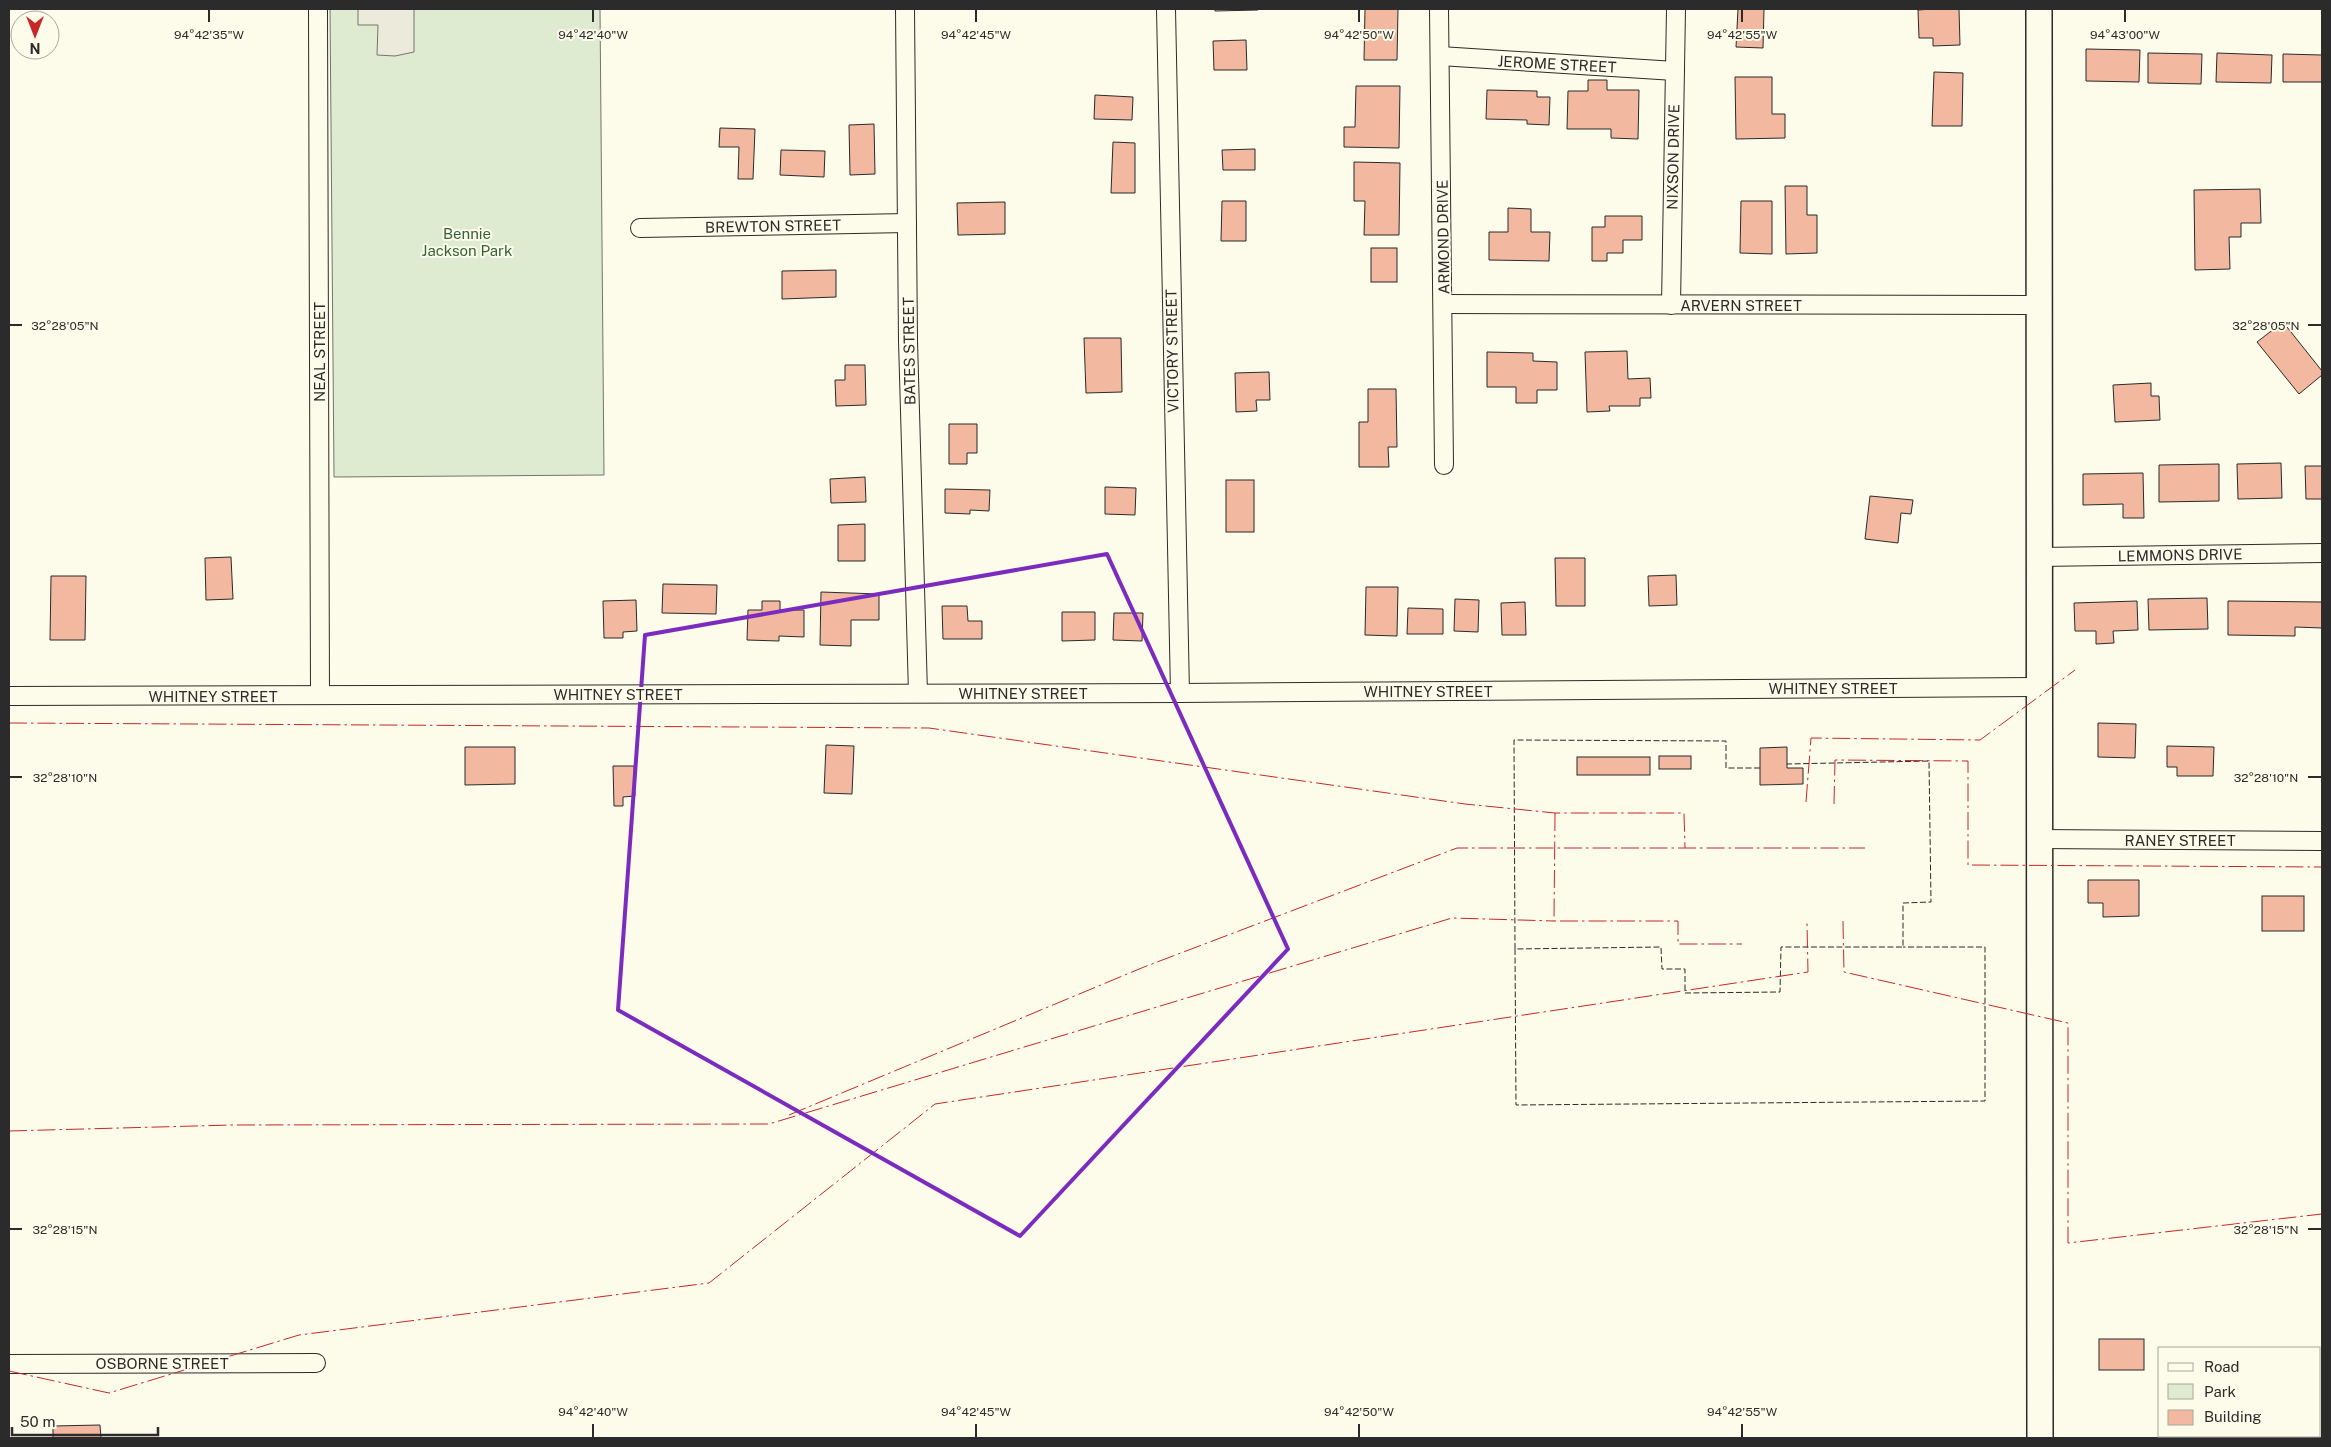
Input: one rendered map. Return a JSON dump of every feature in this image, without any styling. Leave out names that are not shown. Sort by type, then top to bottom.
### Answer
[{"type":"street","name":"NEAL STREET","points":[[318,9],[320,696]]},
{"type":"street","name":"BATES STREET","points":[[905,9],[908,341],[918,692]]},
{"type":"street","name":"VICTORY STREET","points":[[1166,9],[1180,692]]},
{"type":"street","name":"ARMOND DRIVE","points":[[1439,9],[1444,304],[1444,465]]},
{"type":"street","name":"NIXSON DRIVE","points":[[1671,305],[1676,9]]},
{"type":"street","points":[[2039,9],[2038,839],[2040,1438]]},
{"type":"street","name":"JEROME STREET","points":[[1440,56],[1675,71]]},
{"type":"street","name":"BREWTON STREET","points":[[640,228],[907,223]]},
{"type":"street","name":"ARVERN STREET","points":[[1444,304],[2038,305]]},
{"type":"street","name":"LEMMONS DRIVE","points":[[2038,557],[2322,553]]},
{"type":"street","name":"WHITNEY STREET","points":[[9,696],[2038,687]]},
{"type":"street","name":"RANEY STREET","points":[[2038,839],[2322,841]]},
{"type":"street","name":"OSBORNE STREET","points":[[9,1364],[316,1363]]},
{"type":"highlighted area","points":[[1107,554],[1288,949],[1020,1236],[618,1010],[645,635]]},
{"type":"green space","name":"Bennie Jackson Park","points":[[330,9],[600,9],[604,475],[334,477]]},
{"type":"shaded area","points":[[358,9],[414,9],[414,52],[395,56],[377,55],[378,25],[358,25]]},
{"type":"building","points":[[1215,9],[1258,9],[1258,10],[1215,11]]},
{"type":"building","points":[[1365,9],[1398,9],[1397,60],[1364,60]]},
{"type":"building","points":[[1738,9],[1764,9],[1763,48],[1736,47]]},
{"type":"building","points":[[1959,9],[1960,45],[1933,46],[1933,38],[1919,38],[1918,10]]},
{"type":"building","points":[[1246,40],[1247,70],[1214,70],[1213,41]]},
{"type":"building","points":[[2086,49],[2140,50],[2139,82],[2086,81]]},
{"type":"building","points":[[2148,53],[2202,54],[2201,84],[2148,83]]},
{"type":"building","points":[[2217,53],[2272,55],[2271,83],[2216,82]]},
{"type":"building","points":[[2283,54],[2322,55],[2322,82],[2283,82]]},
{"type":"building","points":[[1934,72],[1963,73],[1962,126],[1932,126]]},
{"type":"building","points":[[1735,77],[1772,77],[1772,114],[1785,114],[1785,138],[1736,139]]},
{"type":"building","points":[[1588,80],[1607,80],[1607,90],[1639,90],[1638,139],[1611,138],[1611,129],[1567,129],[1568,91],[1588,91]]},
{"type":"building","points":[[1356,86],[1400,86],[1399,148],[1344,147],[1344,127],[1355,127]]},
{"type":"building","points":[[1487,90],[1537,91],[1537,97],[1550,97],[1549,125],[1527,124],[1527,120],[1486,119]]},
{"type":"building","points":[[1095,95],[1133,97],[1132,120],[1094,119]]},
{"type":"building","points":[[874,124],[875,174],[850,175],[849,125]]},
{"type":"building","points":[[720,128],[755,129],[753,179],[738,179],[739,147],[719,147]]},
{"type":"building","points":[[1113,142],[1135,143],[1135,193],[1111,193]]},
{"type":"building","points":[[1255,149],[1255,170],[1223,170],[1222,150]]},
{"type":"building","points":[[781,150],[825,151],[824,177],[780,175]]},
{"type":"building","points":[[1354,162],[1400,163],[1399,235],[1364,235],[1365,201],[1354,201]]},
{"type":"building","points":[[1785,186],[1807,186],[1807,215],[1817,215],[1817,253],[1786,254]]},
{"type":"building","points":[[2260,189],[2261,223],[2241,223],[2241,237],[2229,237],[2230,269],[2195,270],[2194,190]]},
{"type":"building","points":[[1222,201],[1246,201],[1246,241],[1221,241]]},
{"type":"building","points":[[1741,201],[1772,201],[1772,254],[1740,253]]},
{"type":"building","points":[[1005,202],[1005,234],[958,235],[957,203]]},
{"type":"building","points":[[1508,208],[1531,209],[1531,232],[1550,232],[1549,261],[1489,260],[1489,232],[1508,232]]},
{"type":"building","points":[[1605,216],[1642,216],[1642,240],[1623,240],[1623,253],[1607,253],[1607,261],[1592,261],[1592,227],[1605,227]]},
{"type":"building","points":[[1371,248],[1397,248],[1397,282],[1371,282]]},
{"type":"building","points":[[836,270],[836,297],[782,299],[782,271]]},
{"type":"building","points":[[2283,322],[2322,371],[2322,375],[2299,394],[2257,342]]},
{"type":"building","points":[[1084,338],[1121,338],[1122,392],[1086,393]]},
{"type":"building","points":[[1627,351],[1628,379],[1650,378],[1651,398],[1640,398],[1640,406],[1609,406],[1610,411],[1587,412],[1585,352]]},
{"type":"building","points":[[1487,352],[1533,353],[1533,361],[1557,362],[1557,390],[1537,390],[1537,403],[1516,403],[1516,387],[1487,387]]},
{"type":"building","points":[[845,365],[865,365],[866,405],[836,406],[835,380],[845,380]]},
{"type":"building","points":[[1269,372],[1270,400],[1256,400],[1257,411],[1236,412],[1235,373]]},
{"type":"building","points":[[2151,383],[2151,396],[2159,396],[2160,420],[2115,422],[2113,385]]},
{"type":"building","points":[[1368,389],[1396,389],[1397,447],[1388,447],[1389,467],[1359,467],[1359,422],[1368,422]]},
{"type":"building","points":[[949,424],[977,424],[977,453],[967,453],[967,464],[949,464]]},
{"type":"building","points":[[2281,463],[2282,498],[2238,499],[2237,464]]},
{"type":"building","points":[[2219,464],[2219,501],[2159,502],[2159,465]]},
{"type":"building","points":[[2305,466],[2322,466],[2322,499],[2306,499]]},
{"type":"building","points":[[2143,473],[2144,518],[2123,518],[2123,504],[2083,505],[2083,474]]},
{"type":"building","points":[[865,477],[866,502],[831,503],[830,479]]},
{"type":"building","points":[[1226,480],[1254,480],[1254,532],[1226,532]]},
{"type":"building","points":[[1105,487],[1136,488],[1135,515],[1105,514]]},
{"type":"building","points":[[945,489],[990,490],[989,511],[970,510],[970,514],[945,513]]},
{"type":"building","points":[[1870,496],[1913,500],[1911,514],[1901,513],[1898,543],[1865,539]]},
{"type":"building","points":[[865,524],[865,561],[838,561],[838,525]]},
{"type":"building","points":[[231,557],[233,599],[206,600],[205,558]]},
{"type":"building","points":[[1555,558],[1585,558],[1585,606],[1556,606]]},
{"type":"building","points":[[1676,575],[1677,605],[1649,606],[1648,576]]},
{"type":"building","points":[[51,576],[86,576],[85,640],[50,640]]},
{"type":"building","points":[[663,584],[717,585],[716,614],[662,613]]},
{"type":"building","points":[[1366,587],[1398,587],[1397,636],[1365,635]]},
{"type":"building","points":[[821,592],[879,594],[879,620],[851,620],[851,646],[820,645]]},
{"type":"building","points":[[2207,598],[2208,629],[2149,630],[2148,599]]},
{"type":"building","points":[[1455,599],[1479,600],[1478,632],[1454,631]]},
{"type":"building","points":[[636,600],[637,631],[623,632],[623,638],[604,638],[603,601]]},
{"type":"building","points":[[762,601],[780,601],[780,610],[804,610],[804,637],[779,636],[779,641],[747,640],[748,610],[762,610]]},
{"type":"building","points":[[2137,601],[2138,630],[2113,631],[2114,643],[2096,644],[2096,631],[2075,631],[2074,603]]},
{"type":"building","points":[[2228,601],[2322,602],[2322,628],[2295,627],[2295,636],[2228,635]]},
{"type":"building","points":[[1525,602],[1526,635],[1502,635],[1501,603]]},
{"type":"building","points":[[942,606],[967,606],[968,621],[982,621],[982,639],[943,639]]},
{"type":"building","points":[[1408,608],[1443,609],[1443,634],[1407,634]]},
{"type":"building","points":[[1062,612],[1095,612],[1095,640],[1062,641]]},
{"type":"building","points":[[1114,613],[1143,613],[1142,641],[1113,640]]},
{"type":"building","points":[[2098,723],[2136,724],[2135,758],[2098,757]]},
{"type":"building","points":[[826,745],[854,746],[852,794],[824,793]]},
{"type":"building","points":[[2167,746],[2214,747],[2213,776],[2177,776],[2177,767],[2167,767]]},
{"type":"building","points":[[465,747],[515,747],[515,784],[465,785]]},
{"type":"building","points":[[1787,747],[1787,768],[1803,768],[1803,784],[1760,785],[1760,748]]},
{"type":"building","points":[[1659,756],[1691,756],[1691,769],[1659,769]]},
{"type":"building","points":[[1577,757],[1650,757],[1650,775],[1577,775]]},
{"type":"building","points":[[613,766],[634,766],[635,796],[623,797],[623,806],[614,806]]},
{"type":"building","points":[[2088,880],[2139,880],[2139,916],[2103,917],[2103,903],[2088,903]]},
{"type":"building","points":[[2262,896],[2304,896],[2304,931],[2262,931]]},
{"type":"building","points":[[2099,1339],[2144,1339],[2144,1370],[2099,1370]]},
{"type":"building","points":[[100,1425],[101,1438],[53,1438],[53,1426]]},
{"type":"fence","points":[[1760,768],[1726,768],[1726,741],[1514,740],[1515,949],[1661,947],[1662,969],[1685,969],[1685,993],[1780,992],[1781,947],[1903,947],[1903,903],[1931,902],[1929,761],[1787,764]]},
{"type":"fence","points":[[1515,949],[1516,1105],[1985,1101],[1985,947],[1903,947]]},
{"type":"power","points":[[1806,802],[1811,738],[1980,740],[2075,670]]},
{"type":"power","points":[[9,723],[929,728],[1465,804],[1555,813],[1684,813],[1685,848]]},
{"type":"power","points":[[1834,804],[1835,760],[1968,761],[1968,865],[2322,867]]},
{"type":"power","points":[[1555,813],[1554,921],[1678,921],[1678,944],[1742,944]]},
{"type":"power","points":[[789,1115],[1144,967],[1457,848],[1865,848]]},
{"type":"power","points":[[9,1131],[232,1125],[769,1124],[1452,918],[1554,921]]},
{"type":"power","points":[[1843,921],[1844,972],[2068,1023],[2068,1243],[2322,1214]]},
{"type":"power","points":[[9,1371],[109,1393],[299,1335],[709,1283],[935,1104],[1808,972],[1807,923]]}]
